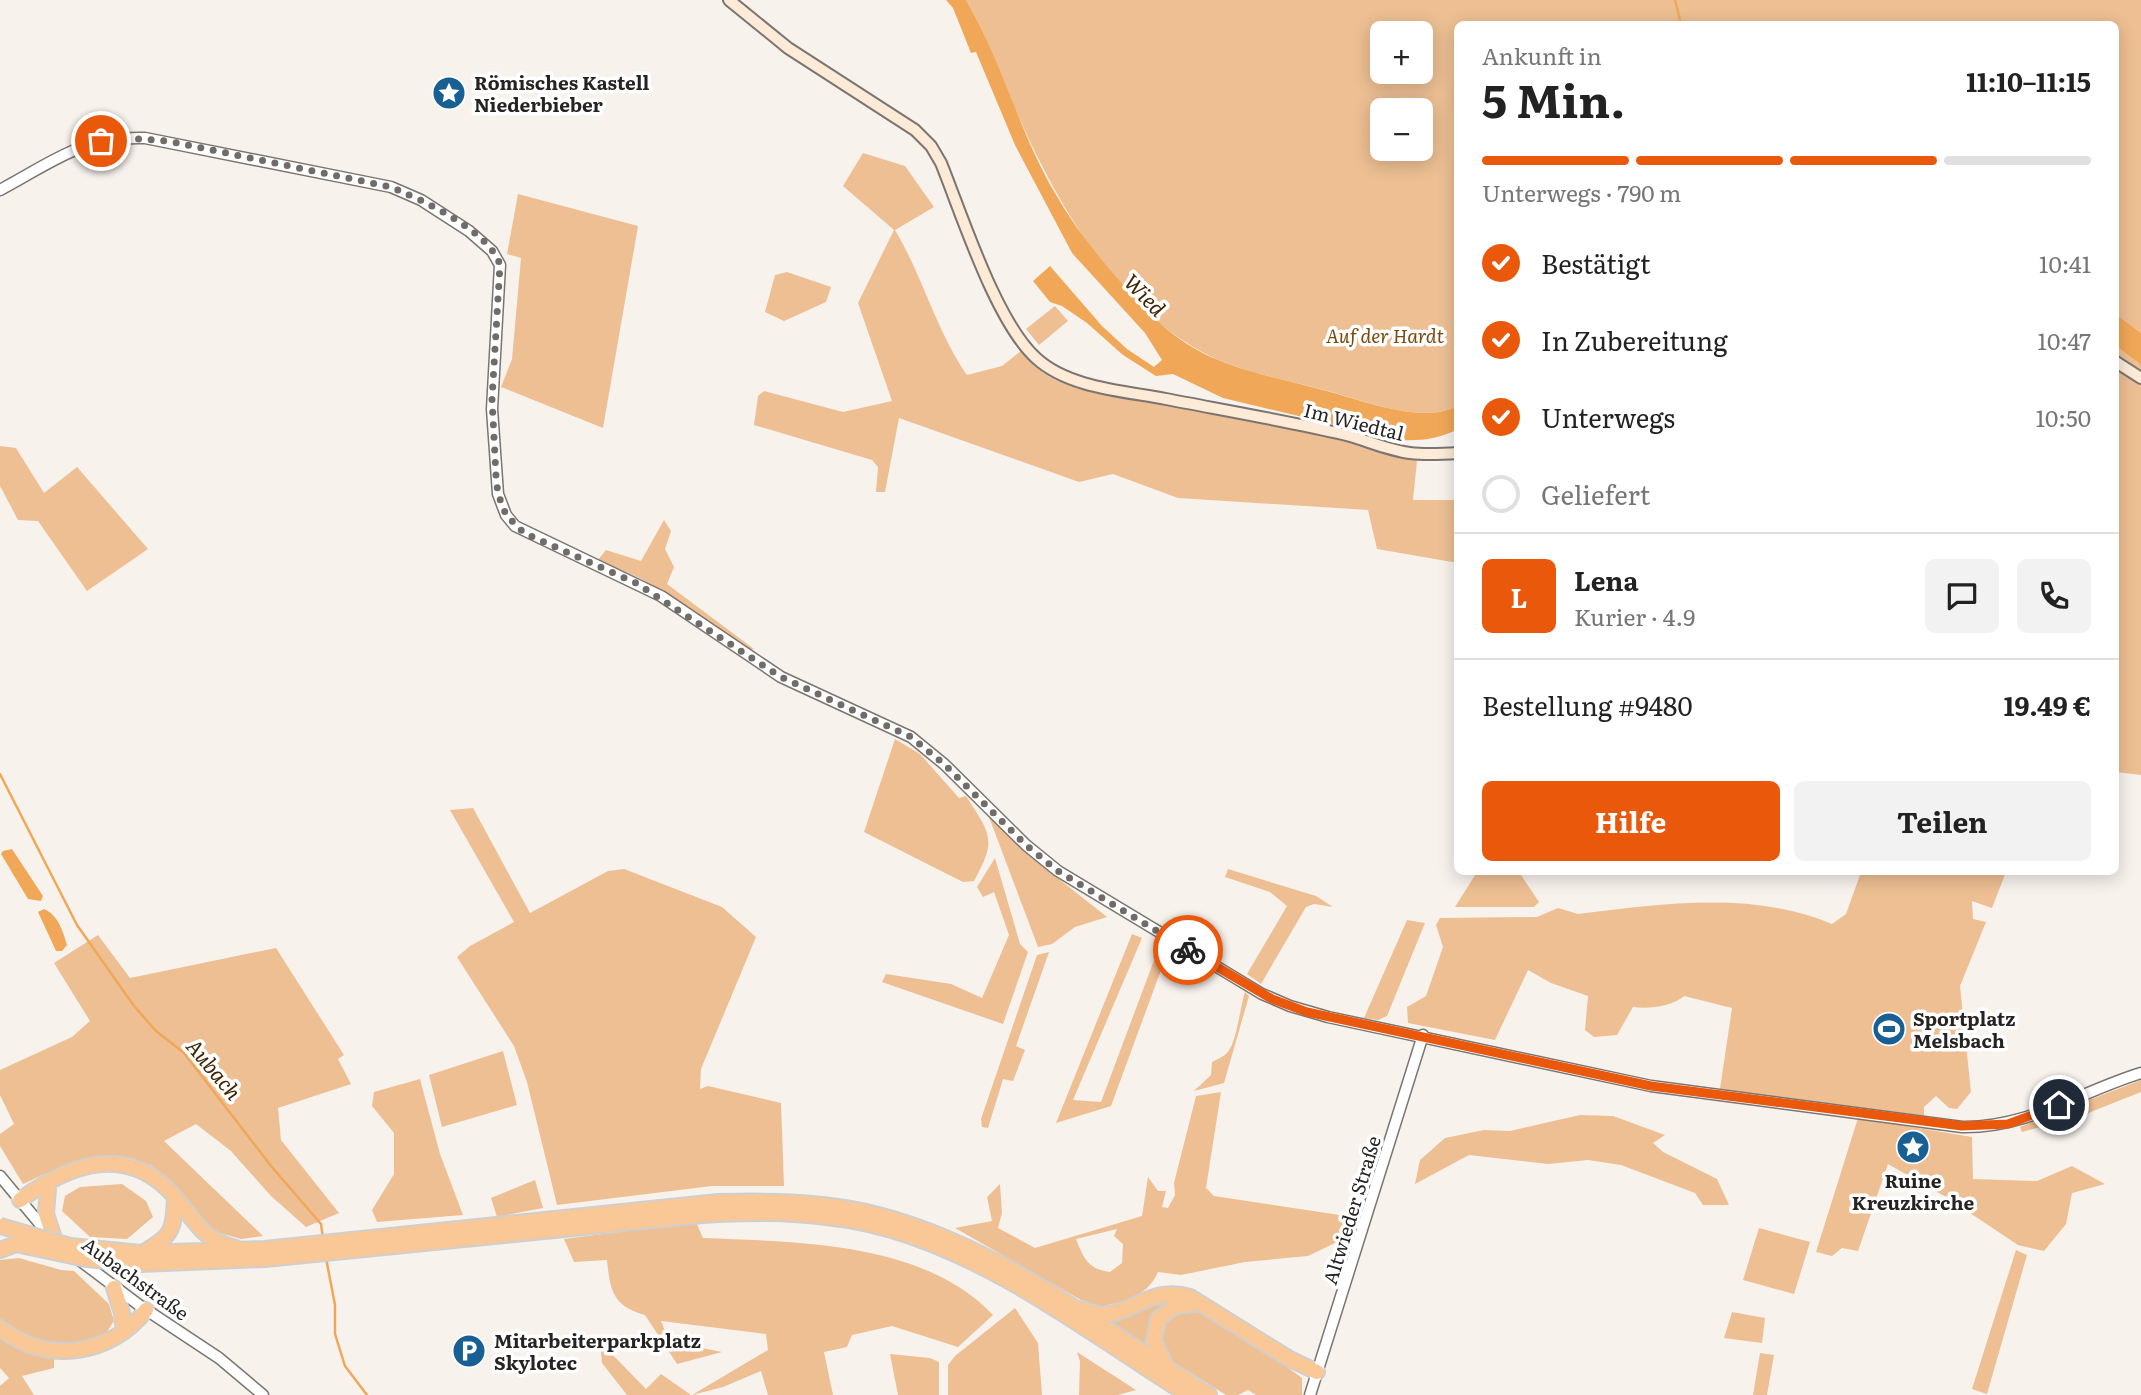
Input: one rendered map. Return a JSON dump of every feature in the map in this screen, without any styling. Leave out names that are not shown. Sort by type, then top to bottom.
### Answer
[{"type":"highway","points":[[20,1200],[81,1166],[118,1164],[153,1177],[175,1197],[205,1235],[219,1243],[265,1254]]},
{"type":"highway","points":[[20,1200],[35,1199],[58,1177]]},
{"type":"highway","points":[[48,1189],[47,1214],[55,1241]]},
{"type":"highway","points":[[141,1258],[173,1228],[175,1197]]},
{"type":"highway","points":[[0,1238],[77,1257],[141,1258],[265,1254],[630,1217],[719,1202],[776,1201],[862,1211],[960,1244],[1050,1294],[1209,1395]]},
{"type":"highway","points":[[630,1217],[774,1213],[817,1215],[893,1230],[933,1245],[1012,1285],[1188,1395]]},
{"type":"highway","points":[[0,1226],[70,1245],[141,1258],[247,1251]]},
{"type":"highway","points":[[0,1250],[16,1244]]},
{"type":"highway","points":[[114,1288],[123,1324]]},
{"type":"highway","points":[[1050,1294],[1100,1315],[1119,1312],[1161,1293],[1180,1294],[1288,1358],[1317,1372]]},
{"type":"highway","points":[[1168,1370],[1154,1341],[1158,1319],[1175,1306],[1199,1303]]},
{"type":"highway","points":[[104,1342],[133,1312],[146,1310]]},
{"type":"highway","points":[[0,1328],[23,1344],[54,1352],[81,1350],[104,1342],[133,1324],[146,1310]]},
{"type":"main road","name":"Im Wiedtal","points":[[729,0],[788,48],[915,130],[931,146],[941,163],[986,275],[1010,323],[1032,356],[1047,368],[1063,376],[1104,387],[1337,432],[1397,451],[1454,453]]},
{"type":"main road","points":[[2119,364],[2141,378]]},
{"type":"street","points":[[0,190],[65,152],[124,138],[168,141],[391,187],[452,219],[485,243],[498,258],[501,274],[492,410],[498,494],[509,521],[524,533],[636,583],[781,677],[911,737],[944,764],[1026,845],[1058,871],[1253,989],[1307,1012],[1651,1086],[1977,1127],[2020,1121],[2141,1073]]},
{"type":"street","name":"Altwieder Straße","points":[[1310,1395],[1423,1035]]},
{"type":"street","name":"Aubachstraße","points":[[0,1176],[55,1241],[114,1288],[219,1358],[263,1395]]},
{"type":"green space","name":"Auf der Hardt","points":[[966,0],[2141,0],[2141,333],[2119,316],[2119,21],[1454,21],[1454,407],[1430,413],[1397,410],[1270,377],[1222,362],[1175,335],[1145,310],[1092,250],[1050,181],[1016,111],[987,40]]},
{"type":"green space","points":[[863,153],[905,166],[934,207],[895,230],[947,340],[967,375],[1002,366],[1021,351],[1043,373],[1071,386],[1331,436],[1417,461],[1413,500],[1454,500],[1454,562],[1377,549],[1368,510],[1178,498],[1113,474],[1079,482],[899,418],[885,492],[876,492],[878,467],[872,460],[754,425],[758,396],[764,391],[843,412],[892,401],[858,303],[894,230],[843,186]]},
{"type":"green space","points":[[518,194],[638,226],[603,428],[501,387],[512,359],[521,258],[507,254]]},
{"type":"green space","points":[[787,272],[831,287],[826,302],[784,321],[765,312],[775,275]]},
{"type":"green space","points":[[1055,306],[1068,321],[1039,345],[1026,329]]},
{"type":"green space","points":[[2119,348],[2141,365],[2141,775],[2119,772]]},
{"type":"green space","points":[[0,446],[16,448],[44,493],[77,467],[148,549],[87,591],[38,521],[18,520],[0,486]]},
{"type":"green space","points":[[664,520],[671,531],[665,549],[674,567],[667,584],[754,649],[750,650],[642,579],[598,560],[606,550],[641,561]]},
{"type":"green space","points":[[895,739],[920,754],[959,798],[966,796],[981,820],[986,829],[988,846],[974,881],[963,882],[864,832]]},
{"type":"green space","points":[[473,808],[530,913],[608,871],[624,869],[722,907],[756,937],[701,1069],[700,1089],[708,1086],[781,1103],[784,1186],[712,1186],[557,1205],[527,1082],[514,1046],[457,957],[470,946],[514,922],[450,810]]},
{"type":"green space","points":[[989,817],[1055,876],[1107,917],[1075,927],[1052,944],[1038,947]]},
{"type":"green space","points":[[995,858],[1020,944],[1028,952],[1003,1024],[882,982],[886,974],[951,984],[982,998],[1009,935],[994,892],[983,897],[977,887]]},
{"type":"green space","points":[[1228,869],[1316,896],[1333,907],[1314,904],[1306,907],[1261,984],[1247,974],[1287,906],[1270,892],[1225,877]]},
{"type":"green space","points":[[1475,875],[1521,875],[1539,902],[1534,907],[1455,907]]},
{"type":"green space","points":[[1860,875],[2005,875],[1992,908],[1972,901],[1973,919],[1986,922],[1960,986],[1971,1092],[1957,1109],[1949,1108],[1936,1096],[1924,1107],[1924,1116],[1741,1095],[1720,1089],[1732,1008],[1684,996],[1673,1003],[1660,1006],[1633,1007],[1617,1035],[1594,1037],[1585,1030],[1588,996],[1551,983],[1528,970],[1495,1040],[1408,1023],[1407,1007],[1426,996],[1443,947],[1436,925],[1440,918],[1537,917],[1558,908],[1578,914],[1706,903],[1770,907],[1802,913],[1832,924],[1846,914]]},
{"type":"green space","points":[[1407,920],[1425,923],[1387,1016],[1378,1020],[1364,1018]]},
{"type":"green space","points":[[1132,934],[1142,938],[1073,1100],[1101,1102],[1159,947],[1168,951],[1111,1106],[1056,1123]]},
{"type":"green space","points":[[98,935],[130,978],[276,948],[344,1055],[338,1059],[351,1084],[278,1108],[281,1140],[339,1213],[306,1227],[271,1196],[231,1151],[196,1124],[164,1141],[263,1236],[241,1239],[216,1232],[151,1165],[106,1155],[60,1167],[23,1184],[0,1146],[0,1134],[14,1124],[0,1095],[0,1070],[72,1037],[90,1021],[54,963]]},
{"type":"green space","points":[[1049,952],[1016,1046],[1025,1050],[1013,1081],[1003,1079],[988,1128],[982,1127],[981,1119],[1037,955]]},
{"type":"green space","points":[[1245,992],[1249,996],[1224,1083],[1194,1091],[1211,1075],[1212,1062],[1230,1048]]},
{"type":"green space","points":[[503,1051],[517,1105],[442,1127],[429,1075]]},
{"type":"green space","points":[[420,1079],[440,1154],[463,1215],[377,1222],[372,1210],[394,1174],[394,1133],[372,1106],[374,1092]]},
{"type":"green space","points":[[2141,1080],[2141,1092],[2078,1117],[2022,1132],[2020,1127]]},
{"type":"green space","points":[[1221,1092],[1206,1188],[1214,1196],[1346,1216],[1339,1241],[1308,1256],[1245,1262],[1181,1275],[1158,1272],[1147,1288],[1139,1294],[1113,1304],[1093,1307],[955,1228],[992,1221],[987,1197],[1000,1184],[1002,1213],[998,1228],[1035,1248],[1142,1216],[1148,1177],[1158,1191],[1166,1191],[1162,1207],[1168,1208],[1175,1195],[1174,1183],[1196,1096]],"holes":[[[1117,1229],[1114,1236],[1123,1244],[1122,1263],[1110,1272],[1092,1266],[1076,1239]]]},
{"type":"green space","points":[[1580,1115],[1613,1116],[1665,1135],[1653,1143],[1663,1152],[1717,1179],[1729,1205],[1703,1205],[1695,1193],[1621,1165],[1588,1160],[1548,1164],[1469,1155],[1415,1184],[1420,1160],[1445,1138],[1484,1130],[1510,1131]]},
{"type":"green space","points":[[1858,1118],[1972,1137],[1973,1179],[2037,1181],[2072,1166],[2105,1184],[2072,1193],[2066,1224],[2044,1251],[2018,1245],[1946,1197],[1888,1164],[1858,1251],[1842,1248],[1832,1256],[1816,1252]]},
{"type":"green space","points":[[535,1180],[543,1208],[497,1217],[491,1198]]},
{"type":"green space","points":[[122,1184],[146,1201],[153,1217],[127,1239],[90,1237],[62,1211],[65,1196],[80,1187]]},
{"type":"green space","points":[[696,1222],[703,1238],[818,1245],[895,1259],[931,1272],[964,1291],[993,1315],[958,1347],[892,1326],[852,1335],[847,1347],[824,1352],[833,1395],[768,1395],[761,1371],[723,1387],[692,1395],[768,1350],[766,1334],[661,1321],[673,1351],[697,1347],[722,1352],[677,1364],[645,1315],[626,1307],[615,1296],[607,1260],[574,1262],[564,1239]]},
{"type":"green space","points":[[1759,1228],[1810,1242],[1794,1294],[1743,1280]]},
{"type":"green space","points":[[2016,1250],[2027,1255],[1987,1394],[1972,1389]]},
{"type":"green space","points":[[19,1258],[74,1271],[109,1304],[114,1321],[106,1333],[94,1341],[66,1346],[35,1341],[9,1328],[0,1319],[0,1260]]},
{"type":"green space","points":[[1181,1298],[1167,1305],[1151,1349],[1102,1319],[1146,1302]]},
{"type":"green space","points":[[1015,1308],[1038,1343],[1042,1395],[948,1395],[948,1365],[955,1356]]},
{"type":"green space","points":[[1183,1308],[1213,1318],[1276,1358],[1302,1378],[1302,1395],[1256,1395],[1248,1390],[1238,1395],[1226,1395],[1167,1358],[1159,1345],[1161,1324]]},
{"type":"green space","points":[[1732,1312],[1765,1318],[1762,1343],[1724,1338]]},
{"type":"green space","points":[[0,1335],[21,1349],[54,1357],[54,1368],[22,1376],[34,1395],[0,1395],[0,1386],[9,1378],[0,1368]]},
{"type":"green space","points":[[600,1342],[646,1389],[661,1374],[691,1395],[627,1395],[602,1363]]},
{"type":"green space","points":[[1077,1352],[1136,1390],[1118,1395],[1079,1395],[1080,1361]]},
{"type":"green space","points":[[1760,1353],[1774,1355],[1767,1395],[1753,1395]]},
{"type":"green space","points":[[890,1354],[930,1358],[939,1362],[939,1395],[898,1395]]},
{"type":"shaded area","points":[[946,0],[966,0],[979,23],[1042,170],[1071,218],[1115,276],[1164,327],[1198,351],[1256,373],[1397,410],[1430,413],[1454,407],[1454,431],[1430,439],[1400,440],[1223,398],[1173,374],[1156,376],[1123,355],[1087,323],[1062,306],[1050,302],[1033,281],[1050,266],[1102,326],[1127,349],[1154,367],[1162,360],[1145,333],[1072,253],[1015,145],[976,52],[971,53],[953,8]]},
{"type":"shaded area","points":[[2119,316],[2141,333],[2141,365],[2119,348]]},
{"type":"shaded area","points":[[12,849],[43,896],[41,901],[28,899],[1,854]]},
{"type":"shaded area","points":[[44,909],[53,915],[62,929],[67,945],[62,951],[56,951],[38,912]]},
{"type":"waterway","points":[[1675,0],[1680,21]]},
{"type":"waterway","name":"Aubach","points":[[0,774],[77,925],[134,1006],[156,1031],[184,1053],[271,1166],[321,1224],[323,1238]]},
{"type":"waterway","name":"Aubach","points":[[326,1258],[335,1305],[335,1334],[345,1366],[367,1395]]},
{"type":"way so far","points":[[101,141],[124,138],[168,141],[391,187],[421,200],[469,231],[485,243],[498,258],[500,265],[492,410],[498,494],[509,521],[524,533],[590,561],[661,596],[781,677],[911,737],[944,764],[1026,845],[1058,871],[1188,950]]},
{"type":"place","name":"Römisches Kastell Niederbieber","points":[[449,93]]},
{"type":"place","name":"Sportplatz Melsbach","points":[[1889,1029]]},
{"type":"place","name":"Ruine Kreuzkirche","points":[[1913,1147]]},
{"type":"place","name":"Mitarbeiterparkplatz Skylotec","points":[[469,1351]]},
{"type":"route","points":[[1188,950],[1272,999],[1307,1012],[1651,1086],[1977,1127],[2020,1121],[2059,1105]]},
{"type":"water label","name":"Wied","points":[[1146,294]]}]
